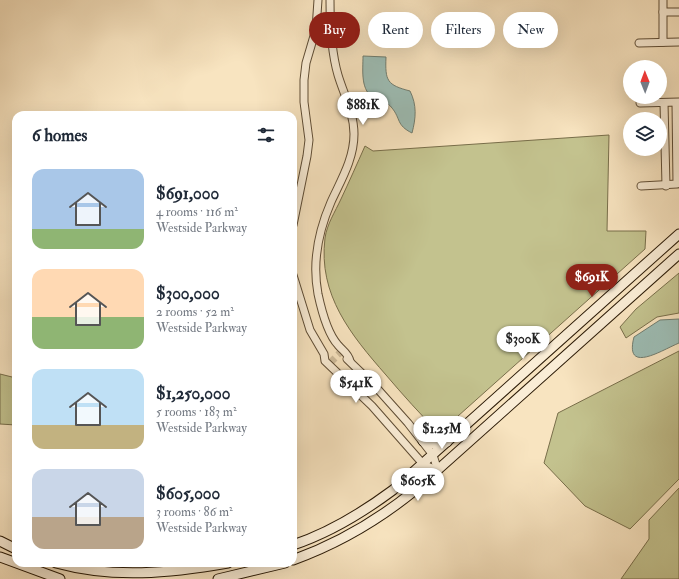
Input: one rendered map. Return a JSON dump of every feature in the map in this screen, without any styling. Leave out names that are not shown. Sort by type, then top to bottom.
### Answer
[{"type":"main road","points":[[297,544],[324,533],[363,512],[393,490],[679,234]]},
{"type":"main road","points":[[297,558],[324,548],[369,524],[400,503],[438,471],[679,254]]},
{"type":"main road","points":[[423,441],[433,444],[448,441]]},
{"type":"main road","points":[[0,542],[12,547]]},
{"type":"main road","points":[[0,557],[12,561]]},
{"type":"main road","points":[[27,567],[60,579]]},
{"type":"main road","points":[[76,567],[100,572],[134,574],[167,573],[204,567]]},
{"type":"main road","points":[[218,579],[268,567]]},
{"type":"street","points":[[297,205],[309,140],[304,102],[304,80],[306,63],[316,29],[318,0]]},
{"type":"street","points":[[330,0],[334,55],[352,115],[354,133],[348,165],[325,216],[320,232],[316,268],[320,304],[338,347],[349,355],[348,360],[386,398],[423,441],[433,455],[438,471]]},
{"type":"street","points":[[663,0],[664,42]]},
{"type":"street","points":[[663,12],[679,12]]},
{"type":"street","points":[[639,43],[679,42]]},
{"type":"street","points":[[641,186],[675,185],[677,182],[677,102],[667,103]]},
{"type":"street","points":[[664,104],[666,186]]},
{"type":"street","points":[[297,288],[310,330],[330,358],[336,371]]},
{"type":"street","points":[[330,358],[325,361],[330,367],[376,410],[423,464],[438,471]]},
{"type":"shaded area","points":[[609,135],[607,231],[646,231],[645,249],[439,433],[405,397],[349,329],[332,296],[327,278],[324,259],[326,233],[365,146],[373,151]]},
{"type":"shaded area","points":[[679,273],[679,313],[657,317],[626,338],[620,327],[636,309]]},
{"type":"shaded area","points":[[679,351],[679,479],[630,529],[585,506],[544,463],[558,413]]},
{"type":"shaded area","points":[[0,374],[12,377],[12,425],[0,424]]},
{"type":"shaded area","points":[[679,488],[679,579],[621,579],[649,539],[649,520]]},
{"type":"water","points":[[363,56],[386,57],[386,72],[389,81],[396,87],[410,91],[414,101],[415,112],[412,133],[403,127],[390,106],[375,99],[367,91],[363,80]]},
{"type":"water","points":[[679,319],[679,343],[646,357],[634,355],[632,348],[634,337],[660,320]]},
{"type":"tunnel","points":[[338,350],[345,358]]},
{"type":"tunnel","points":[[330,358],[335,363]]}]
